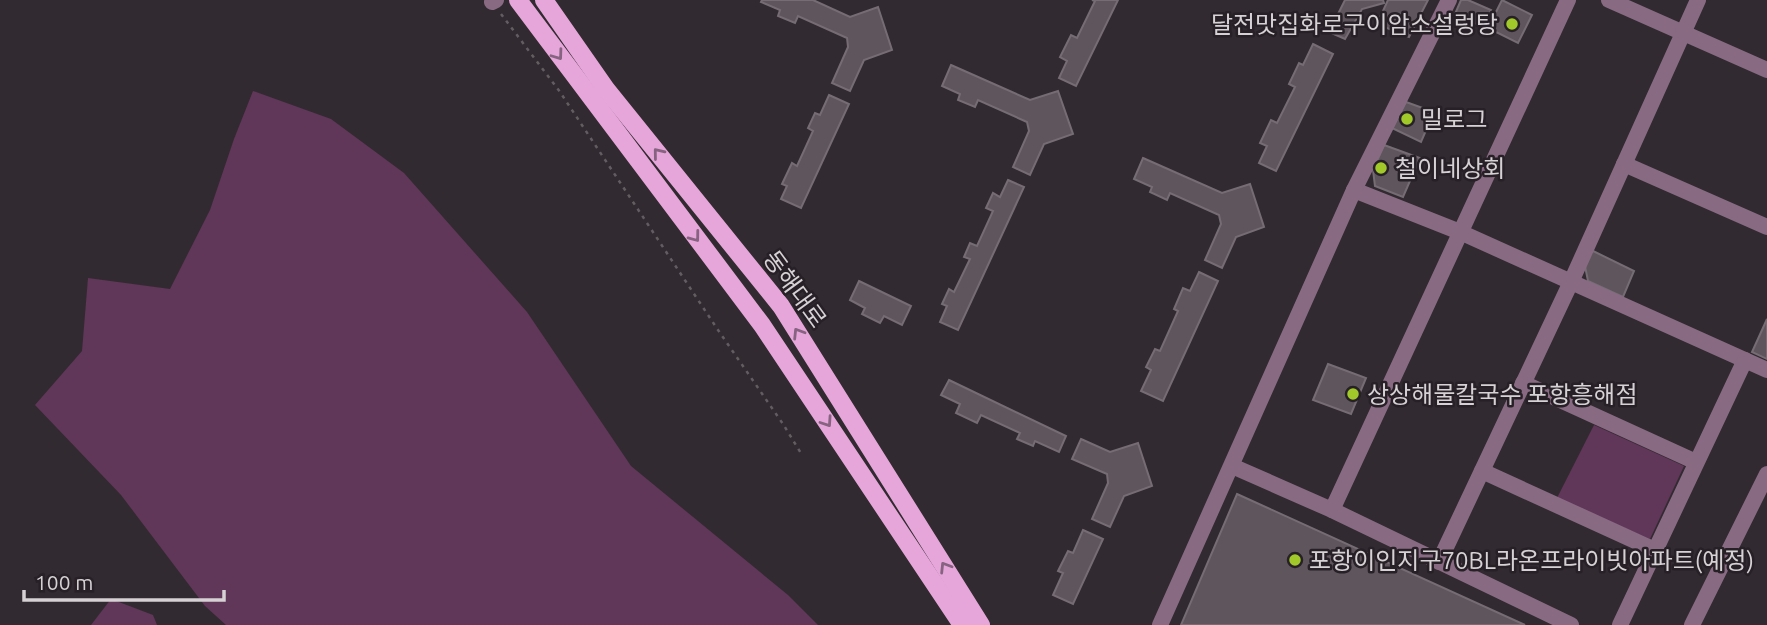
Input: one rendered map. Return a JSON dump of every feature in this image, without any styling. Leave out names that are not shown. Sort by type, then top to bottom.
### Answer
[{"type":"main road","points":[[518,0],[762,325],[962,625]]},
{"type":"main road","name":"동해대로","points":[[544,0],[606,89],[781,306],[981,625]]},
{"type":"street","points":[[1160,625],[1354,190],[1449,0]]},
{"type":"street","points":[[1332,510],[1568,0]]},
{"type":"street","points":[[1609,0],[1767,70]]},
{"type":"street","points":[[1439,562],[1571,282],[1698,0]]},
{"type":"street","points":[[1624,164],[1767,227]]},
{"type":"street","points":[[1354,190],[1460,232],[1767,370]]},
{"type":"street","points":[[1620,625],[1745,360]]},
{"type":"street","points":[[1523,383],[1696,462]]},
{"type":"street","points":[[1232,466],[1332,510],[1571,625]]},
{"type":"street","points":[[1482,471],[1655,550]]},
{"type":"street","points":[[1692,625],[1767,474]]},
{"type":"path","points":[[494,1],[560,92],[802,455]]},
{"type":"shaded area","points":[[253,91],[331,119],[404,173],[527,312],[631,466],[788,595],[818,625],[226,625],[205,606],[121,495],[35,405],[82,351],[88,278],[170,289],[210,210]]},
{"type":"shaded area","points":[[1594,425],[1684,466],[1650,539],[1557,498]]},
{"type":"shaded area","points":[[111,599],[153,615],[157,625],[91,625]]},
{"type":"building","points":[[813,0],[850,17],[878,7],[892,50],[864,60],[850,91],[832,83],[848,47],[847,38],[798,16],[795,23],[778,16],[780,10],[761,2]]},
{"type":"building","points":[[1092,0],[1118,0],[1076,86],[1059,78],[1067,61],[1060,57],[1071,35],[1077,38],[1095,1]]},
{"type":"building","points":[[1345,0],[1383,0],[1384,3],[1362,9],[1345,39],[1329,32]]},
{"type":"building","points":[[1388,0],[1428,0],[1409,37],[1377,24]]},
{"type":"building","points":[[1461,0],[1468,0],[1491,10],[1483,27],[1455,14]]},
{"type":"building","points":[[1502,0],[1532,15],[1518,43],[1488,28]]},
{"type":"building","points":[[1313,44],[1333,54],[1276,171],[1259,163],[1267,146],[1260,143],[1271,120],[1277,123],[1295,87],[1289,84],[1299,63],[1303,65]]},
{"type":"building","points":[[951,65],[1030,100],[1058,91],[1073,134],[1044,144],[1030,175],[1013,167],[1029,131],[1027,122],[978,100],[975,107],[958,100],[960,94],[942,86]]},
{"type":"building","points":[[829,95],[849,104],[801,208],[781,199],[787,186],[782,184],[792,163],[797,166],[813,131],[808,128],[815,113],[820,115]]},
{"type":"building","points":[[1406,102],[1434,112],[1421,142],[1392,128]]},
{"type":"building","points":[[1384,145],[1420,158],[1403,197],[1375,186],[1373,170]]},
{"type":"building","points":[[1143,158],[1222,193],[1250,184],[1264,227],[1236,237],[1222,268],[1205,260],[1221,224],[1219,215],[1170,193],[1167,200],[1150,192],[1152,187],[1134,179]]},
{"type":"building","points":[[1008,180],[1024,187],[958,330],[940,322],[947,306],[942,304],[949,289],[954,292],[970,259],[964,257],[970,243],[977,246],[993,211],[986,208],[993,193],[1000,197]]},
{"type":"building","points":[[1591,250],[1634,271],[1623,297],[1588,281],[1585,266]]},
{"type":"building","points":[[1199,272],[1218,281],[1163,401],[1141,391],[1151,370],[1146,367],[1155,349],[1160,351],[1178,311],[1174,309],[1183,288],[1190,291]]},
{"type":"building","points":[[859,281],[911,306],[902,325],[884,316],[880,323],[862,314],[865,308],[850,300]]},
{"type":"building","points":[[1767,319],[1767,359],[1752,352]]},
{"type":"building","points":[[1328,364],[1366,378],[1351,414],[1313,400]]},
{"type":"building","points":[[949,380],[1066,436],[1059,452],[1035,441],[1033,446],[1017,439],[1020,433],[981,415],[977,423],[956,413],[960,404],[941,395]]},
{"type":"building","points":[[1081,439],[1110,452],[1138,443],[1152,486],[1124,496],[1110,527],[1092,519],[1108,483],[1107,474],[1072,459]]},
{"type":"building","name":"포항이인지구70BL라온프라이빗아파트(예정)","points":[[1237,494],[1525,625],[1181,625]]},
{"type":"building","points":[[1083,530],[1103,539],[1073,604],[1053,595],[1063,573],[1058,571],[1068,551],[1073,553]]},
{"type":"place","name":"달전맛집화로구이암소설렁탕","points":[[1512,24]]},
{"type":"place","name":"밀로그","points":[[1407,119]]},
{"type":"place","name":"철이네상회","points":[[1381,168]]},
{"type":"place","name":"상상해물칼국수 포항흥해점","points":[[1353,394]]},
{"type":"place","name":"포항이인지구70BL라온프라이빗아파트(예정)","points":[[1295,560]]}]
